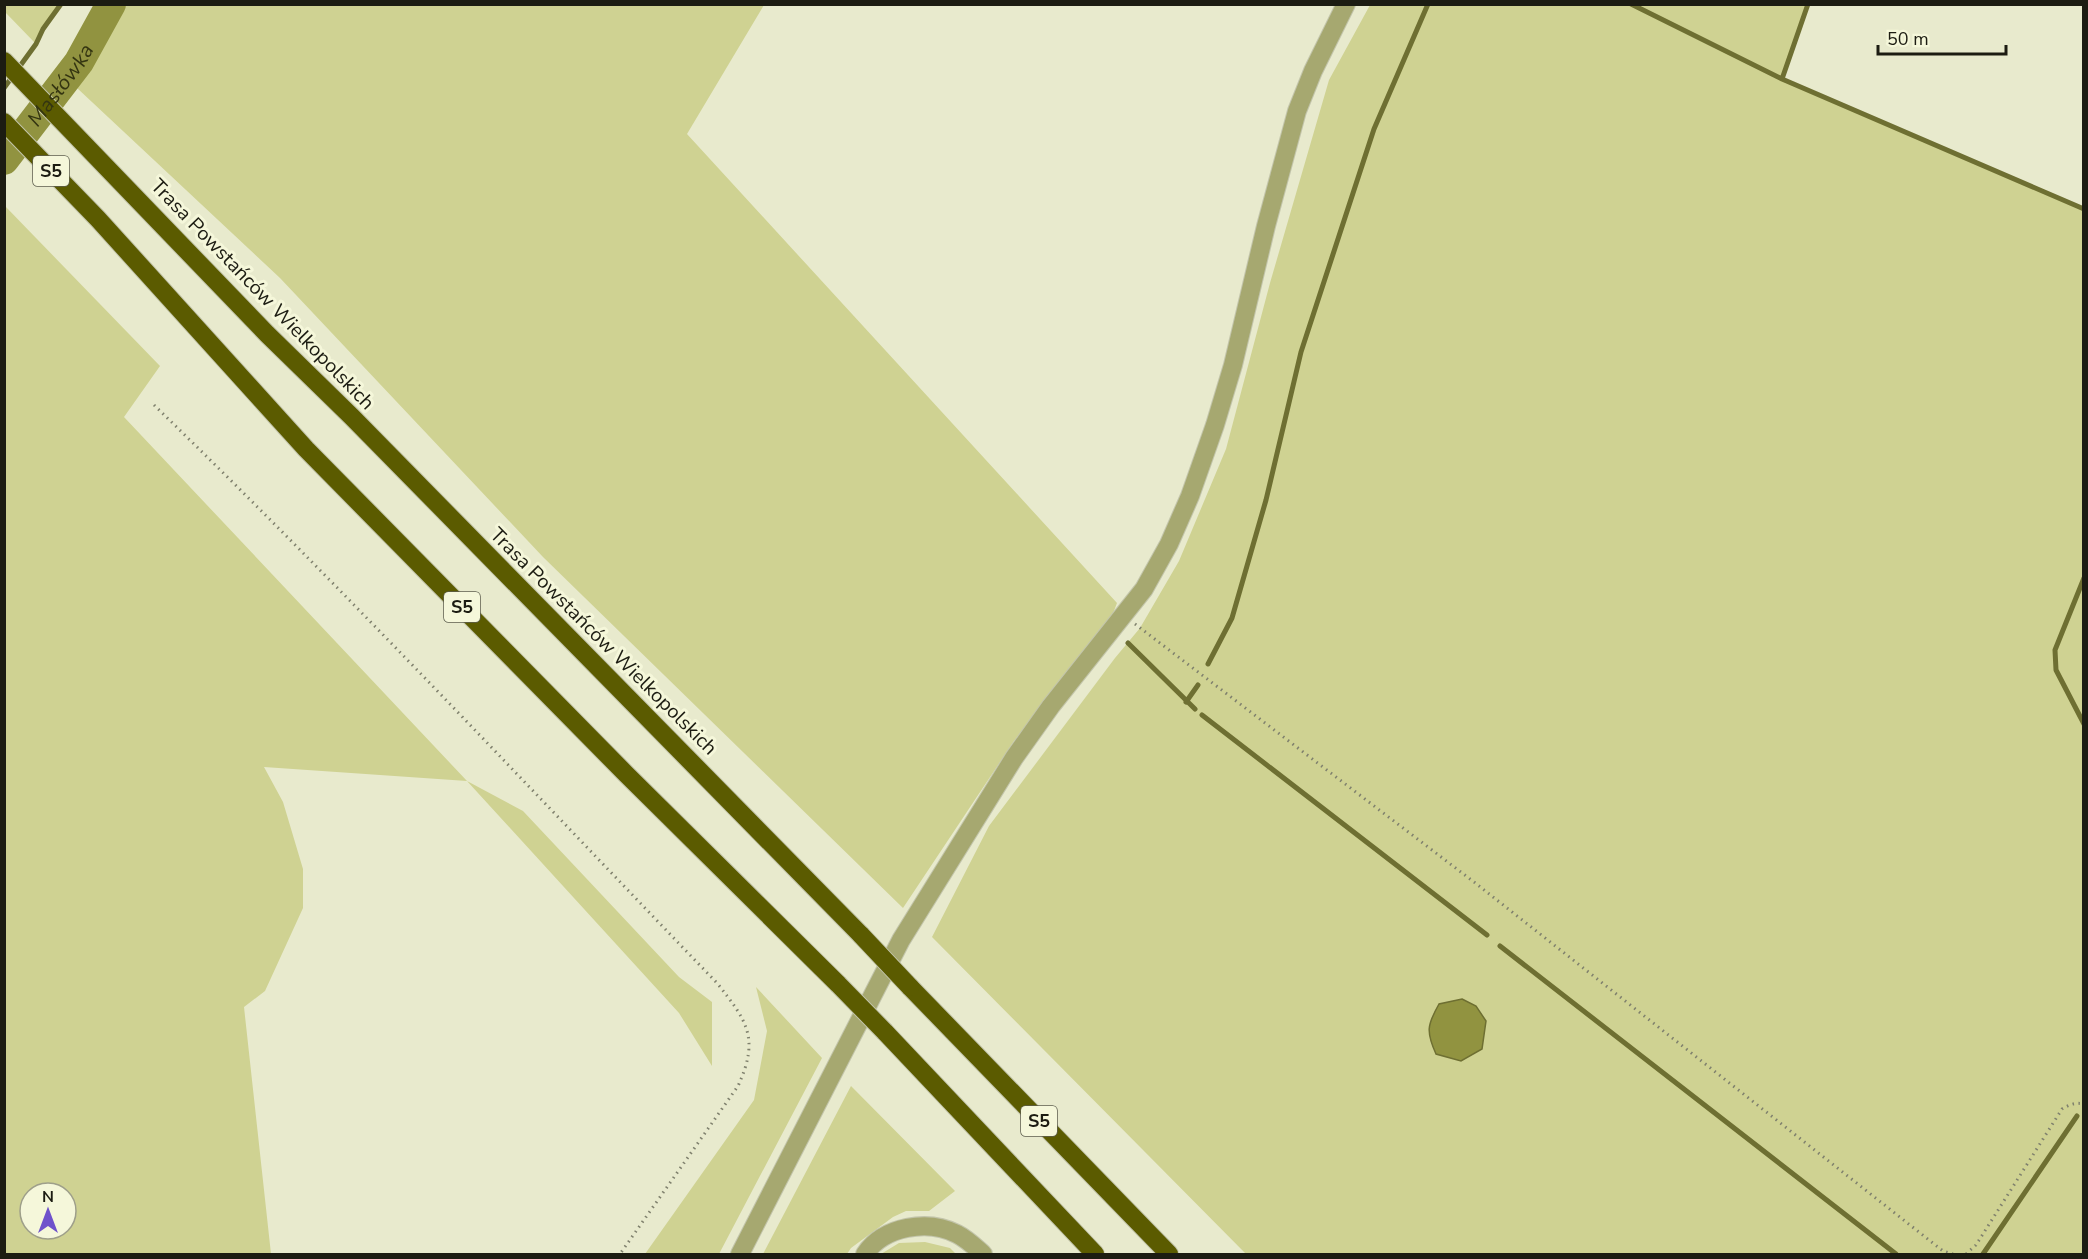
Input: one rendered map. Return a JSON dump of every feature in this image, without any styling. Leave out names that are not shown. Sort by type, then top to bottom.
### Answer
[{"type":"highway","name":"Trasa Powstańców Wielkopolskich","points":[[4,61],[267,334],[861,935],[1169,1254]]},
{"type":"highway","name":"S5","points":[[4,122],[98,219],[306,449],[618,766],[838,984],[1095,1254]]},
{"type":"street","points":[[740,1254],[901,940],[1014,758],[1051,706],[1144,589],[1169,544],[1190,496],[1233,365],[1266,226],[1297,111],[1313,71],[1346,4]]},
{"type":"street","points":[[865,1254],[882,1238],[896,1231],[913,1227],[949,1230],[964,1238],[983,1254]]},
{"type":"path","points":[[154,405],[356,607],[717,983],[741,1014],[748,1030],[748,1045],[744,1073],[738,1086],[620,1254]]},
{"type":"path","points":[[1124,616],[1474,882],[1943,1251],[1953,1254]]},
{"type":"path","points":[[1966,1254],[1969,1254],[1976,1245],[2062,1109],[2078,1102],[2084,1104]]},
{"type":"green space","points":[[5,4],[61,5],[43,29],[36,44],[5,12]]},
{"type":"green space","points":[[122,5],[764,5],[687,134],[1117,603],[1112,616],[1014,741],[903,908],[543,557],[280,278],[77,88]]},
{"type":"green space","points":[[1370,5],[1808,5],[1782,79],[2083,209],[2083,1254],[1246,1254],[932,937],[989,826],[1140,628],[1179,561],[1226,449],[1270,283],[1329,80]]},
{"type":"green space","points":[[5,206],[160,366],[124,417],[467,781],[264,767],[283,802],[303,869],[303,908],[265,991],[244,1007],[271,1254],[5,1254]]},
{"type":"green space","points":[[467,781],[523,811],[679,977],[712,1002],[712,1066],[679,1013]]},
{"type":"green space","points":[[756,987],[822,1058],[719,1254],[645,1254],[754,1100],[767,1031]]},
{"type":"green space","points":[[851,1086],[955,1191],[929,1211],[906,1211],[893,1217],[851,1248],[847,1254],[763,1254]]},
{"type":"green space","points":[[925,1242],[950,1248],[956,1254],[881,1254],[899,1243]]},
{"type":"shaded area","points":[[1462,999],[1476,1006],[1486,1021],[1482,1049],[1461,1061],[1436,1054],[1429,1029],[1439,1004]]},
{"type":"waterway","points":[[4,88],[61,4]]},
{"type":"waterway","name":"Masłówka","points":[[4,160],[79,62],[111,4]]},
{"type":"waterway","points":[[1208,664],[1232,618],[1266,500],[1301,352],[1374,129],[1428,4]]},
{"type":"waterway","points":[[1631,4],[1782,79]]},
{"type":"waterway","points":[[1808,4],[1782,79],[2084,209]]},
{"type":"waterway","points":[[2084,578],[2055,650],[2056,670],[2084,724]]},
{"type":"waterway","points":[[1128,643],[1195,709]]},
{"type":"waterway","points":[[1186,702],[1198,685]]},
{"type":"waterway","points":[[1202,715],[1487,935]]},
{"type":"waterway","points":[[1500,946],[1896,1254]]},
{"type":"waterway","points":[[1983,1254],[2077,1116]]}]
